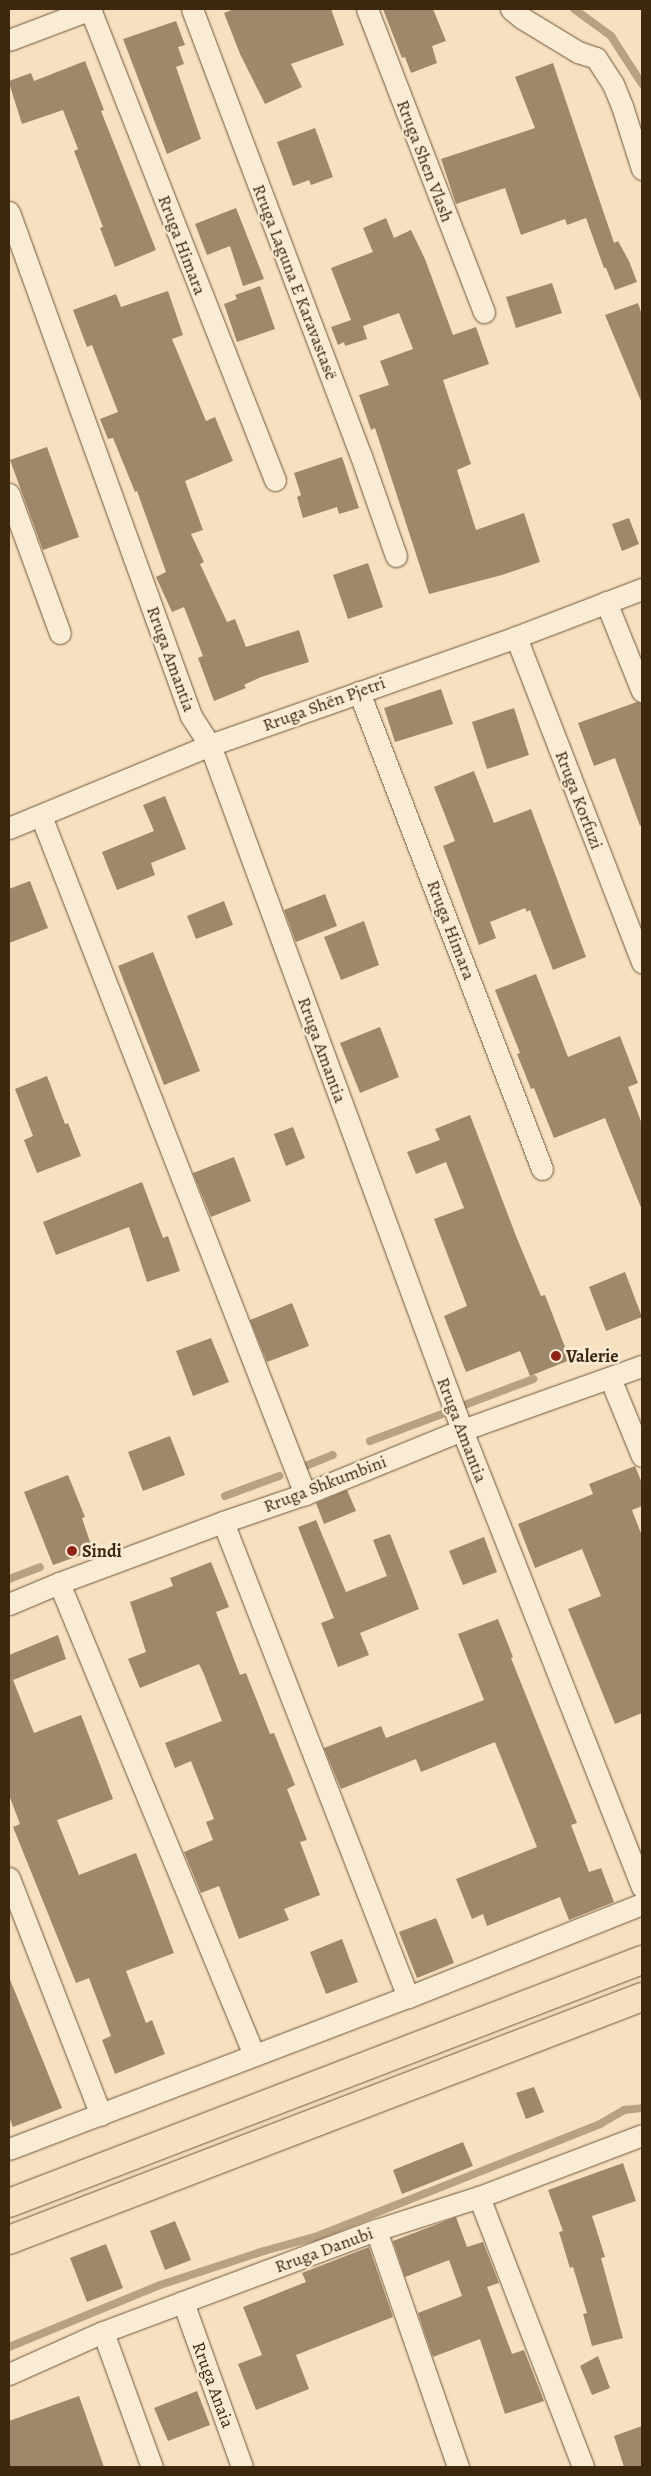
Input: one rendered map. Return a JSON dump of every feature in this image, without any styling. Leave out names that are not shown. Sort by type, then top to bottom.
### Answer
[{"type":"main road","points":[[9,2203],[642,1960]]},
{"type":"main road","points":[[9,2240],[642,1997]]},
{"type":"street","points":[[9,40],[91,9]]},
{"type":"street","name":"Rruga Himara","points":[[91,9],[274,480]]},
{"type":"street","name":"Rruga Laguna E Karavastasë","points":[[192,9],[361,456],[396,556]]},
{"type":"street","name":"Rruga Shen Vlash","points":[[367,9],[484,312]]},
{"type":"street","points":[[511,9],[522,18],[578,52],[596,58],[613,84],[642,169]]},
{"type":"street","name":"Rruga Amantia","points":[[9,212],[191,716],[210,745],[462,1430],[642,1887]]},
{"type":"street","points":[[9,494],[60,633]]},
{"type":"street","name":"Rruga Shën Pjetri","points":[[9,828],[210,745],[516,637],[642,589]]},
{"type":"street","points":[[606,602],[642,691]]},
{"type":"street","name":"Rruga Korfuzi","points":[[516,637],[642,962]]},
{"type":"street","name":"Rruga Himara","points":[[359,692],[542,1169]]},
{"type":"street","points":[[41,816],[305,1494]]},
{"type":"street","name":"Rruga Shkumbini","points":[[9,1604],[59,1583],[223,1522],[305,1494],[462,1430],[642,1366]]},
{"type":"street","points":[[610,1378],[642,1456]]},
{"type":"street","points":[[223,1522],[408,1997]]},
{"type":"street","points":[[59,1583],[254,2055]]},
{"type":"street","points":[[9,1878],[101,2115]]},
{"type":"street","points":[[9,2149],[408,1997],[642,1904]]},
{"type":"street","name":"Rruga Danubi","points":[[9,2374],[104,2332],[183,2302],[376,2230],[479,2197],[642,2135]]},
{"type":"street","points":[[479,2197],[583,2467]]},
{"type":"street","points":[[376,2230],[458,2467]]},
{"type":"street","name":"Rruga Anaia","points":[[183,2302],[242,2467]]},
{"type":"street","points":[[104,2332],[152,2467]]},
{"type":"building","points":[[234,9],[331,9],[344,45],[291,64],[302,87],[265,104],[240,54],[224,13]]},
{"type":"building","points":[[383,9],[433,9],[446,41],[432,46],[437,63],[411,73],[405,57],[402,58]]},
{"type":"building","points":[[176,21],[185,45],[178,47],[184,64],[176,67],[201,139],[167,154],[123,39]]},
{"type":"building","points":[[85,61],[104,110],[101,111],[156,250],[115,267],[100,228],[103,227],[74,151],[78,149],[63,110],[22,124],[9,83],[9,81],[31,73],[34,81]]},
{"type":"building","points":[[553,63],[614,243],[618,241],[629,261],[637,282],[615,290],[606,268],[604,268],[586,218],[567,225],[565,219],[521,235],[505,188],[456,204],[441,159],[535,128],[515,77]]},
{"type":"building","points":[[315,128],[333,177],[311,185],[309,180],[293,186],[277,142]]},
{"type":"building","points":[[236,208],[264,279],[243,286],[230,246],[207,255],[195,224]]},
{"type":"building","points":[[386,218],[394,238],[411,230],[425,259],[453,335],[476,327],[489,364],[443,380],[471,464],[457,470],[476,530],[524,513],[540,562],[502,575],[429,594],[375,428],[371,430],[359,395],[389,385],[380,361],[413,349],[399,313],[363,326],[367,339],[345,346],[344,342],[338,345],[331,327],[351,320],[331,268],[373,252],[363,228]]},
{"type":"building","points":[[552,283],[562,313],[516,328],[506,297]]},
{"type":"building","points":[[260,286],[275,329],[237,342],[224,304],[237,299],[235,295]]},
{"type":"building","points":[[168,291],[183,335],[172,339],[206,421],[215,417],[233,461],[185,481],[203,530],[191,534],[204,562],[200,564],[227,622],[235,619],[246,647],[299,630],[309,662],[261,677],[244,685],[246,688],[214,701],[198,658],[203,656],[184,607],[172,612],[156,577],[166,572],[137,491],[135,492],[113,438],[108,439],[100,419],[118,412],[92,345],[87,347],[73,310],[116,294],[121,307]]},
{"type":"building","points":[[638,303],[642,315],[641,401],[605,315]]},
{"type":"building","points":[[47,447],[79,537],[43,550],[10,460]]},
{"type":"building","points":[[342,457],[359,508],[339,514],[337,507],[303,518],[297,497],[301,495],[294,473]]},
{"type":"building","points":[[629,518],[639,544],[622,551],[612,524]]},
{"type":"building","points":[[368,563],[383,607],[348,619],[333,575]]},
{"type":"building","points":[[441,689],[453,724],[395,742],[384,708]]},
{"type":"building","points":[[637,702],[642,703],[642,825],[640,826],[615,758],[594,766],[578,723]]},
{"type":"building","points":[[514,708],[529,755],[487,769],[472,722]]},
{"type":"building","points":[[474,771],[494,823],[531,809],[586,957],[553,970],[530,910],[527,912],[525,908],[490,922],[496,938],[479,945],[443,846],[455,841],[434,787]]},
{"type":"building","points":[[165,796],[186,849],[151,863],[155,875],[117,890],[102,852],[154,831],[143,805]]},
{"type":"building","points":[[30,881],[48,928],[9,943],[9,889]]},
{"type":"building","points":[[325,894],[337,926],[296,942],[284,910]]},
{"type":"building","points":[[224,901],[233,925],[196,939],[187,916]]},
{"type":"building","points":[[364,921],[379,965],[341,980],[324,937]]},
{"type":"building","points":[[153,952],[200,1071],[164,1085],[118,966]]},
{"type":"building","points":[[536,974],[568,1057],[620,1036],[638,1083],[628,1087],[642,1124],[642,1210],[605,1118],[554,1138],[534,1088],[531,1089],[517,1054],[520,1053],[495,990]]},
{"type":"building","points":[[380,1027],[399,1077],[360,1093],[340,1043]]},
{"type":"building","points":[[47,1076],[65,1124],[68,1123],[81,1156],[37,1173],[24,1140],[33,1136],[15,1089]]},
{"type":"building","points":[[470,1115],[516,1236],[541,1296],[545,1295],[570,1360],[530,1376],[520,1351],[466,1372],[444,1316],[467,1306],[434,1219],[464,1208],[446,1162],[416,1174],[407,1152],[440,1140],[435,1129]]},
{"type":"building","points":[[293,1127],[305,1158],[286,1166],[274,1134]]},
{"type":"building","points":[[234,1157],[251,1201],[211,1217],[193,1173]]},
{"type":"building","points":[[142,1182],[163,1238],[168,1236],[180,1271],[147,1282],[129,1227],[56,1255],[43,1222]]},
{"type":"building","points":[[625,1272],[642,1317],[606,1331],[589,1287]]},
{"type":"building","points":[[292,1303],[309,1346],[267,1362],[250,1320]]},
{"type":"building","points":[[211,1338],[229,1382],[193,1396],[176,1351]]},
{"type":"building","points":[[170,1436],[185,1475],[143,1491],[128,1452]]},
{"type":"building","points":[[635,1466],[642,1483],[642,1506],[632,1510],[642,1536],[642,1713],[615,1724],[568,1609],[601,1596],[582,1549],[535,1568],[518,1524],[593,1494],[589,1484]]},
{"type":"building","points":[[68,1475],[85,1517],[82,1518],[93,1551],[53,1565],[24,1492]]},
{"type":"building","points":[[347,1490],[356,1511],[324,1524],[316,1503]]},
{"type":"building","points":[[316,1520],[346,1592],[387,1576],[373,1540],[390,1534],[419,1609],[360,1633],[369,1655],[338,1667],[321,1623],[334,1618],[298,1527]]},
{"type":"building","points":[[484,1537],[497,1572],[463,1585],[449,1551]]},
{"type":"building","points":[[211,1562],[229,1607],[216,1612],[240,1675],[246,1673],[270,1734],[274,1733],[295,1785],[287,1789],[307,1840],[300,1842],[320,1895],[284,1909],[289,1920],[239,1939],[219,1886],[201,1893],[184,1852],[213,1840],[206,1822],[214,1819],[191,1761],[175,1768],[165,1743],[222,1721],[203,1672],[199,1664],[140,1688],[128,1659],[146,1652],[130,1602],[173,1586],[170,1578]]},
{"type":"building","points":[[498,1619],[513,1657],[511,1658],[577,1823],[571,1825],[589,1872],[601,1868],[614,1902],[569,1920],[560,1897],[487,1926],[483,1914],[472,1919],[456,1879],[537,1847],[495,1742],[421,1772],[416,1759],[341,1789],[324,1748],[381,1726],[386,1738],[484,1700],[458,1634]]},
{"type":"building","points":[[58,1635],[66,1659],[13,1680],[34,1733],[81,1715],[113,1799],[57,1820],[79,1875],[136,1853],[174,1953],[126,1971],[146,2023],[152,2020],[165,2054],[115,2074],[102,2040],[111,2036],[89,1978],[76,1983],[13,1827],[20,1824],[9,1795],[9,1655]]},
{"type":"building","points":[[436,1918],[454,1963],[417,1978],[399,1932]]},
{"type":"building","points":[[342,1939],[358,1982],[326,1994],[310,1952]]},
{"type":"building","points":[[9,1977],[62,2108],[13,2127],[9,2117]]},
{"type":"building","points":[[534,2087],[544,2112],[526,2119],[516,2093]]},
{"type":"building","points":[[463,2142],[473,2166],[402,2194],[393,2170]]},
{"type":"building","points":[[623,2163],[636,2201],[592,2216],[605,2257],[601,2258],[623,2338],[592,2346],[583,2314],[587,2313],[573,2267],[570,2268],[559,2232],[563,2231],[548,2190]]},
{"type":"building","points":[[456,2217],[467,2247],[483,2242],[499,2283],[487,2287],[512,2354],[524,2350],[544,2401],[505,2414],[480,2339],[433,2357],[418,2313],[462,2296],[449,2260],[405,2277],[393,2241]]},
{"type":"building","points":[[175,2221],[191,2260],[165,2270],[150,2231]]},
{"type":"building","points":[[106,2244],[123,2288],[87,2302],[70,2258]]},
{"type":"building","points":[[369,2247],[393,2317],[296,2355],[309,2389],[256,2410],[238,2364],[262,2355],[243,2307],[306,2282],[302,2273]]},
{"type":"building","points":[[598,2356],[610,2388],[592,2395],[580,2366]]},
{"type":"building","points":[[197,2391],[210,2425],[168,2441],[154,2408]]},
{"type":"building","points":[[79,2396],[104,2467],[9,2467],[9,2421]]},
{"type":"building","points":[[642,2426],[642,2467],[624,2467],[614,2436]]},
{"type":"waterway","points":[[574,9],[611,36],[642,84]]},
{"type":"waterway","points":[[467,1404],[533,1379]]},
{"type":"waterway","points":[[370,1441],[442,1414]]},
{"type":"waterway","points":[[303,1467],[333,1455]]},
{"type":"waterway","points":[[225,1496],[279,1476]]},
{"type":"waterway","points":[[9,1579],[40,1567]]},
{"type":"waterway","points":[[9,2347],[160,2285],[264,2251],[315,2237],[600,2124],[624,2110],[642,2108]]},
{"type":"place","name":"Valerie","points":[[556,1356]]},
{"type":"place","name":"Sindi","points":[[72,1551]]}]
